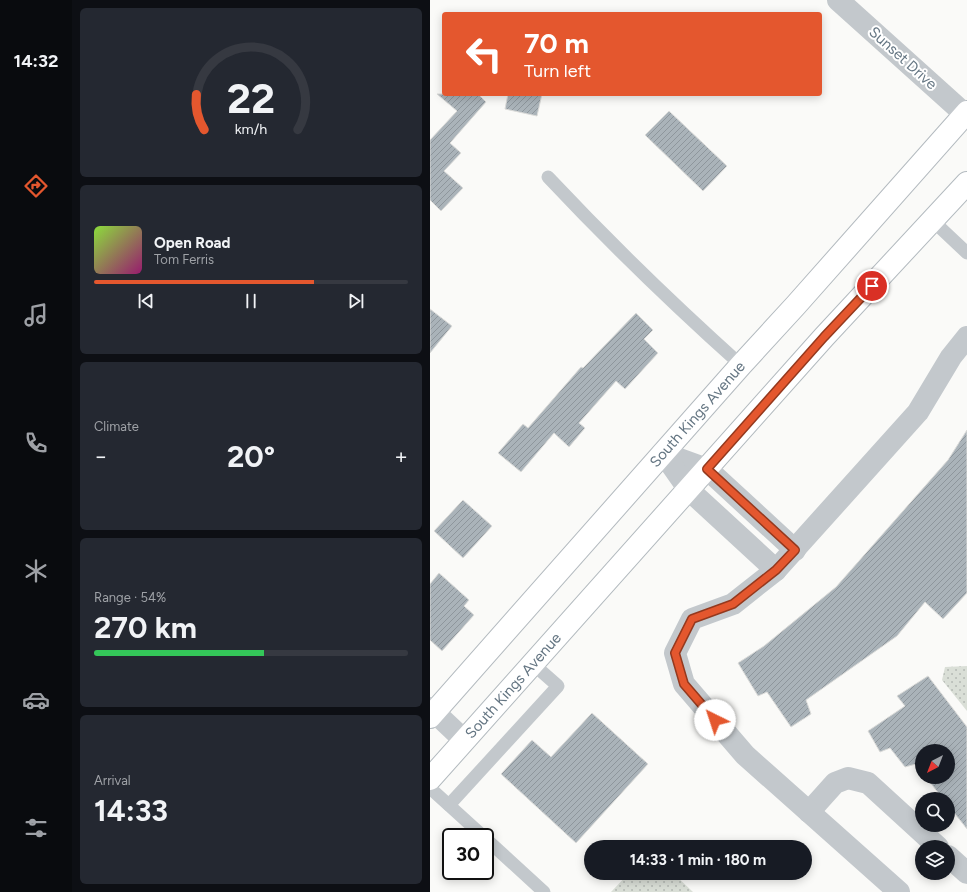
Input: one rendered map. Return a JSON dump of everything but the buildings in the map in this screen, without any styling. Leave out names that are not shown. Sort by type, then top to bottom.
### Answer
[{"type":"main road","name":"South Kings Avenue","points":[[431,713],[966,114]]},
{"type":"main road","name":"South Kings Avenue","points":[[430,779],[824,337],[967,183]]},
{"type":"street","name":"Sunset Drive","points":[[838,0],[966,114]]},
{"type":"street","points":[[899,892],[745,755],[684,684],[675,653],[692,619],[733,604],[776,570],[795,550],[918,412],[951,357],[967,337]]},
{"type":"street","points":[[663,453],[707,469],[795,550]]},
{"type":"street","points":[[663,453],[689,490],[776,570]]},
{"type":"street","points":[[431,713],[464,740]]},
{"type":"street","points":[[809,812],[835,783],[848,778],[868,783],[930,840]]},
{"type":"street","points":[[955,862],[967,873]]},
{"type":"lane","points":[[548,177],[667,297],[741,365]]},
{"type":"lane","points":[[932,220],[967,253]]},
{"type":"lane","points":[[449,805],[558,686],[533,664]]},
{"type":"lane","points":[[430,788],[473,828]]},
{"type":"lane","points":[[494,847],[544,892]]},
{"type":"shaded area","points":[[967,666],[967,711],[942,680],[945,667]]},
{"type":"shaded area","points":[[622,880],[680,880],[693,892],[611,892]]},
{"type":"route","points":[[715,720],[684,684],[675,653],[692,619],[733,604],[776,570],[795,550],[707,469],[824,337],[872,286]]}]
